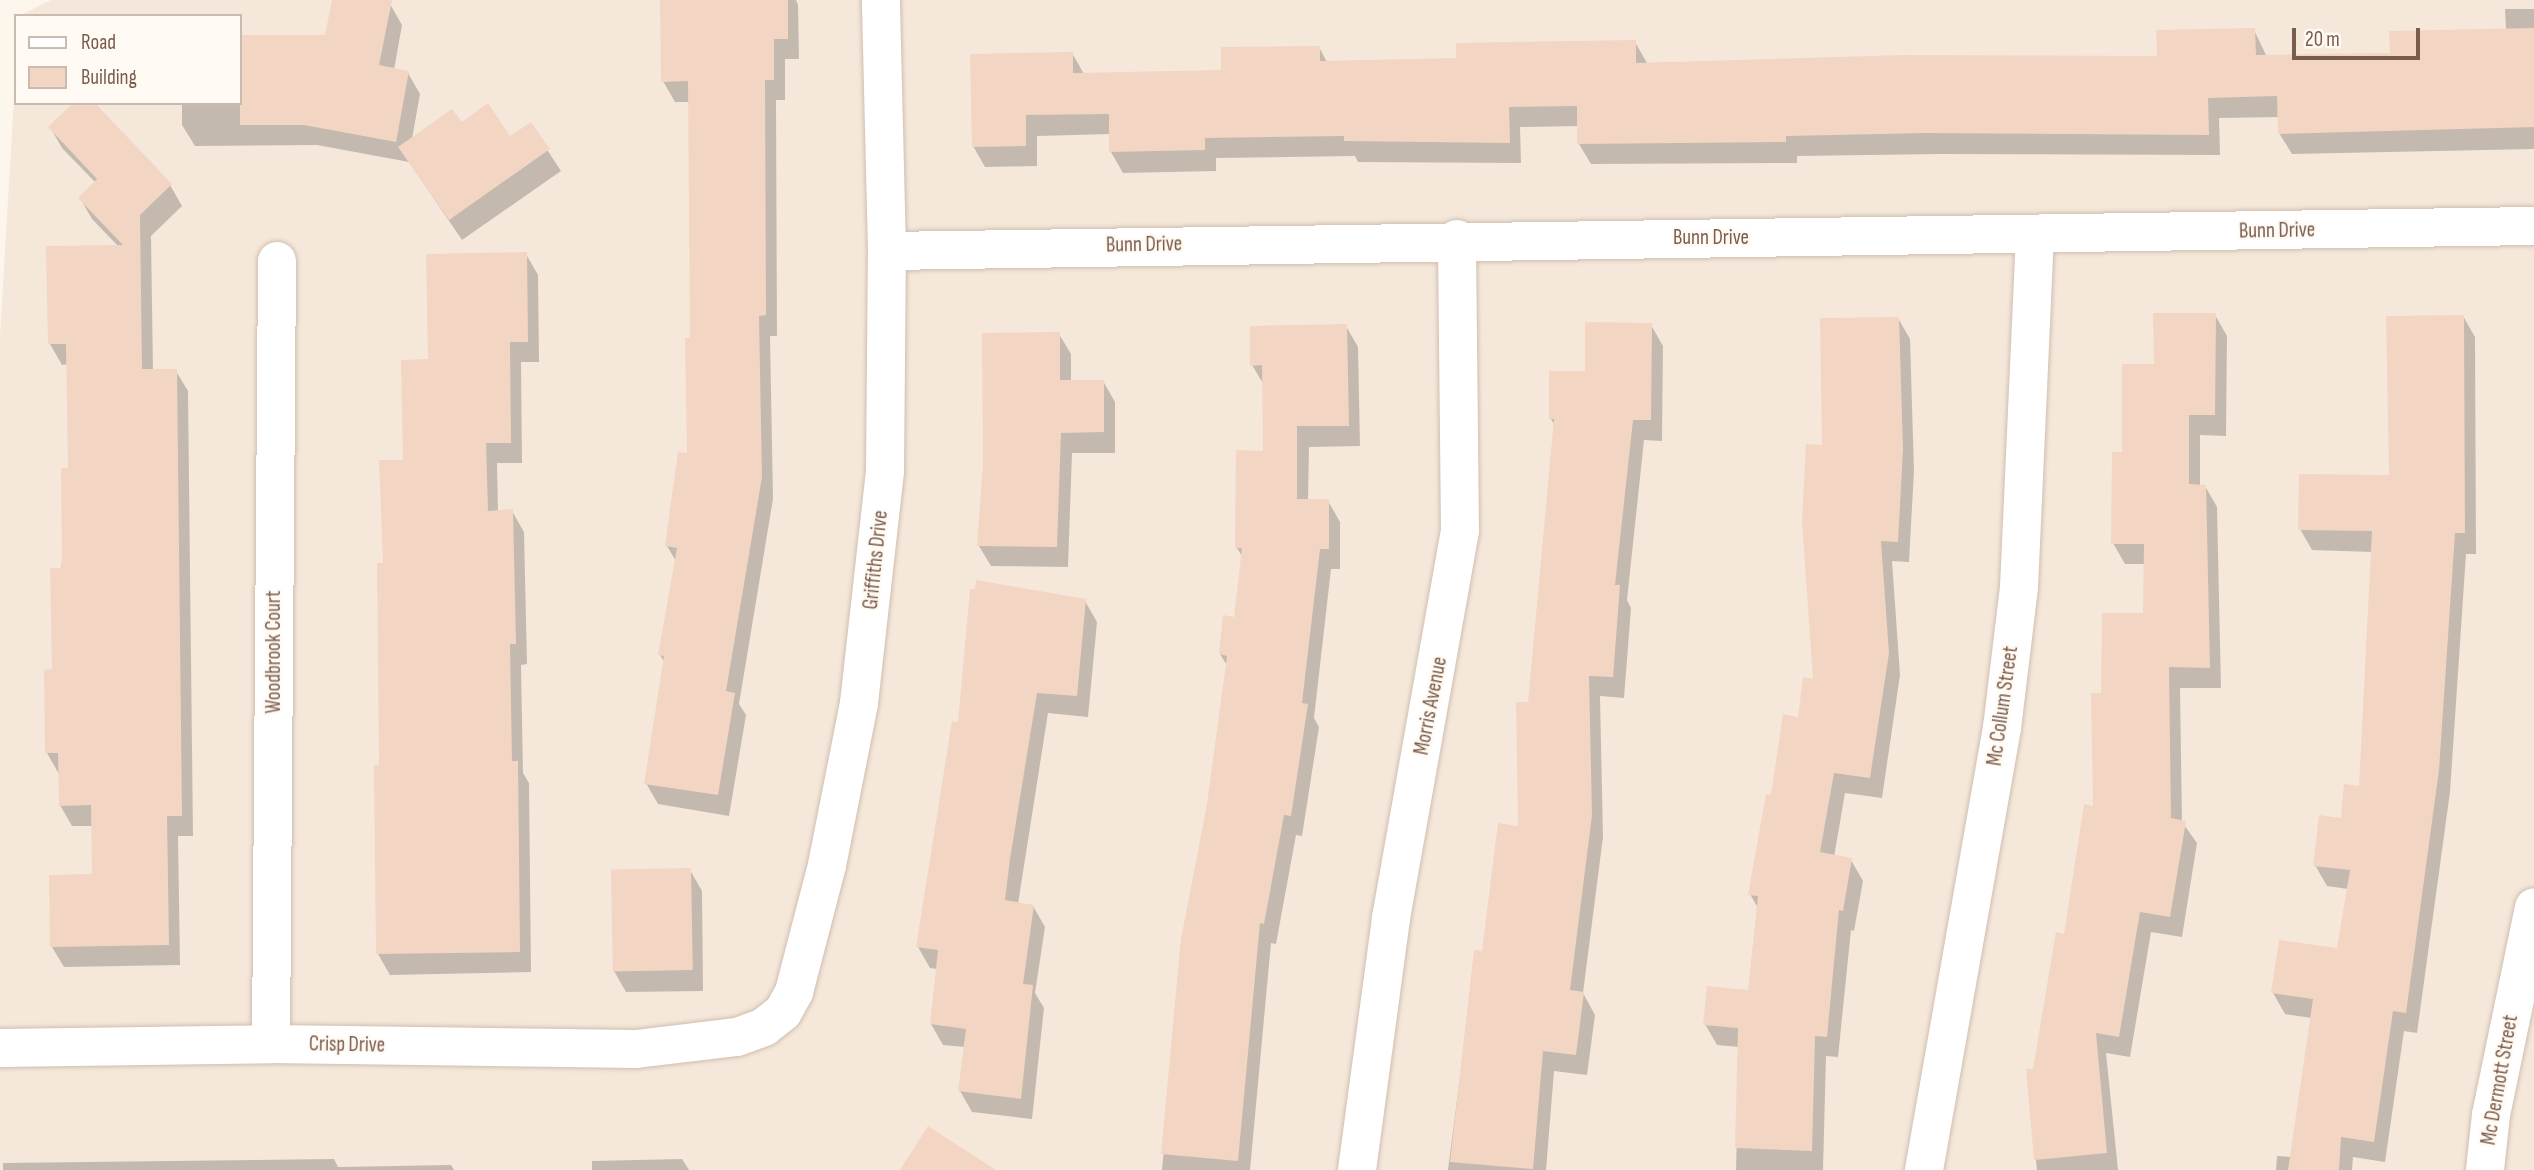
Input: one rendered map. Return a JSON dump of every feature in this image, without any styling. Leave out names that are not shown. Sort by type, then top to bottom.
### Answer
[{"type":"street","name":"Griffiths Drive","points":[[693,1044],[737,1037],[764,1027],[783,1012],[794,992],[827,865],[859,703],[885,471],[887,251],[881,0]]},
{"type":"street","name":"Bunn Drive","points":[[887,251],[1457,239],[2035,236],[2534,226]]},
{"type":"street","name":"Mc Collum Street","points":[[1924,1170],[2002,728],[2019,587],[2035,236]]},
{"type":"street","name":"Morris Avenue","points":[[1357,1170],[1391,918],[1460,531],[1457,239]]},
{"type":"street","name":"Woodbrook Court","points":[[271,1044],[277,261]]},
{"type":"street","name":"Mc Dermott Street","points":[[2485,1170],[2491,1115],[2534,907]]},
{"type":"street","name":"Crisp Drive","points":[[0,1048],[271,1044],[636,1049],[693,1044]]},
{"type":"shaded area","points":[[51,0],[2534,0],[2534,1170],[0,1170],[0,335],[14,98],[14,105],[242,105],[242,14],[23,14]]},
{"type":"building","points":[[332,0],[392,0],[379,65],[409,71],[396,142],[304,125],[240,125],[242,35],[325,35]]},
{"type":"building","points":[[660,0],[788,0],[788,39],[774,39],[774,80],[765,80],[766,315],[759,316],[762,477],[726,691],[735,693],[718,795],[644,784],[664,656],[658,655],[677,548],[665,546],[678,452],[687,453],[685,338],[690,338],[688,81],[661,82]]},
{"type":"building","points":[[2255,28],[2256,55],[2390,53],[2389,31],[2534,28],[2534,127],[2278,134],[2277,96],[2208,98],[2209,135],[1926,133],[1786,136],[1786,142],[1577,144],[1577,106],[1509,107],[1510,143],[1344,141],[1344,136],[1205,138],[1205,150],[1109,152],[1109,114],[1026,115],[1026,146],[972,147],[970,54],[1073,52],[1073,73],[1221,70],[1221,47],[1320,46],[1320,61],[1456,58],[1456,43],[1636,40],[1636,63],[1903,55],[2157,56],[2156,30]]},
{"type":"building","points":[[488,103],[510,136],[531,122],[550,149],[449,220],[398,147],[452,109],[462,122]]},
{"type":"building","points":[[71,105],[97,105],[172,184],[140,215],[142,369],[177,369],[182,816],[167,816],[169,945],[50,947],[49,875],[92,874],[91,805],[59,806],[58,753],[45,753],[44,670],[52,669],[50,568],[62,568],[61,468],[68,468],[66,344],[48,344],[46,246],[123,245],[78,198],[97,179],[48,127]]},
{"type":"building","points":[[527,252],[528,342],[510,342],[511,443],[486,443],[488,511],[513,509],[516,644],[510,644],[512,761],[518,761],[520,952],[376,954],[374,765],[379,765],[377,563],[383,563],[379,460],[403,460],[401,360],[428,359],[426,254]]},
{"type":"building","points":[[2153,313],[2216,313],[2215,415],[2189,415],[2189,484],[2206,485],[2210,668],[2169,667],[2171,818],[2186,821],[2170,917],[2140,912],[2119,1037],[2096,1033],[2107,1153],[2034,1160],[2026,1069],[2033,1069],[2056,932],[2064,934],[2084,804],[2093,806],[2091,693],[2101,693],[2102,613],[2143,613],[2144,544],[2111,544],[2112,452],[2122,452],[2122,364],[2154,364]]},
{"type":"building","points":[[2464,315],[2465,533],[2455,533],[2439,770],[2406,1013],[2393,1011],[2374,1142],[2341,1137],[2339,1170],[2288,1170],[2313,999],[2271,993],[2279,940],[2337,948],[2350,870],[2313,866],[2319,815],[2341,818],[2344,784],[2359,786],[2372,531],[2298,530],[2299,474],[2389,475],[2386,316]]},
{"type":"building","points":[[1899,317],[1903,449],[1898,542],[1881,541],[1889,653],[1870,778],[1834,773],[1820,852],[1852,858],[1843,911],[1839,910],[1827,1037],[1815,1036],[1812,1151],[1735,1148],[1738,1028],[1703,1025],[1707,986],[1748,990],[1758,896],[1748,895],[1766,794],[1771,795],[1783,714],[1798,717],[1803,677],[1813,679],[1802,521],[1806,444],[1822,445],[1820,318]]},
{"type":"building","points":[[1585,322],[1652,323],[1651,420],[1633,420],[1615,585],[1620,585],[1613,677],[1589,676],[1592,815],[1570,990],[1584,992],[1576,1055],[1543,1051],[1533,1169],[1450,1162],[1474,950],[1482,951],[1498,823],[1518,826],[1516,702],[1528,702],[1554,419],[1549,419],[1549,371],[1585,371]]},
{"type":"building","points":[[1347,324],[1349,426],[1297,426],[1297,499],[1329,499],[1329,549],[1320,549],[1302,703],[1308,704],[1291,816],[1284,815],[1264,924],[1260,923],[1238,1161],[1161,1154],[1181,939],[1207,804],[1227,656],[1219,654],[1223,615],[1234,617],[1242,548],[1235,548],[1236,450],[1263,451],[1262,365],[1250,366],[1250,326]]},
{"type":"building","points":[[1060,332],[1060,380],[1104,380],[1104,432],[1061,433],[1057,547],[977,546],[983,464],[982,333]]},
{"type":"building","points":[[976,580],[1086,599],[1077,696],[1037,693],[1010,859],[1005,900],[1034,905],[1023,984],[1033,985],[1021,1099],[958,1091],[966,1029],[930,1024],[938,950],[916,947],[952,721],[958,722],[970,589],[975,589]]},
{"type":"building","points":[[691,868],[693,970],[613,971],[611,869]]},
{"type":"building","points":[[928,1126],[996,1170],[900,1170]]}]
